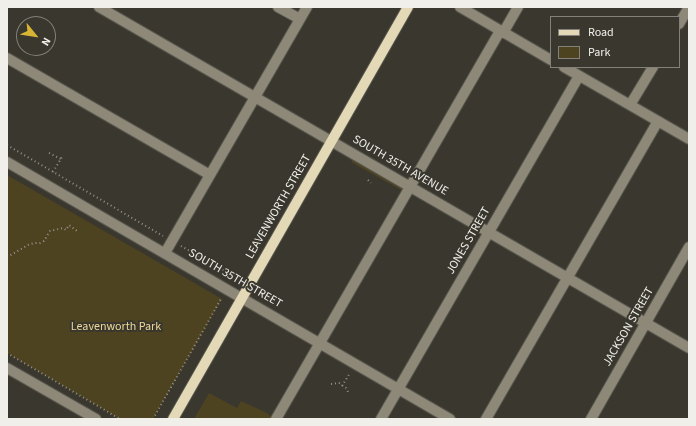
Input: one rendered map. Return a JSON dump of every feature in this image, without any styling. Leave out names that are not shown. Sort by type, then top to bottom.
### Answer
[{"type":"main road","name":"LEAVENWORTH STREET","points":[[172,419],[408,7]]},
{"type":"street","name":"SOUTH 35TH AVENUE","points":[[99,7],[410,186],[645,324],[689,348]]},
{"type":"street","points":[[278,7],[300,19]]},
{"type":"street","points":[[165,253],[307,7]]},
{"type":"street","points":[[276,419],[410,186],[517,7]]},
{"type":"street","points":[[464,8],[501,32],[550,59]]},
{"type":"street","points":[[680,23],[687,13]]},
{"type":"street","points":[[7,58],[210,176]]},
{"type":"street","points":[[566,68],[689,139]]},
{"type":"street","points":[[630,105],[652,68]]},
{"type":"street","name":"JONES STREET","points":[[381,419],[579,76]]},
{"type":"street","points":[[486,419],[658,121]]},
{"type":"street","name":"SOUTH 35TH STREET","points":[[7,162],[450,419]]},
{"type":"street","name":"JACKSON STREET","points":[[591,419],[689,247]]},
{"type":"street","points":[[7,368],[96,419]]},
{"type":"path","points":[[7,145],[232,275]]},
{"type":"path","points":[[49,154],[61,158],[53,172]]},
{"type":"path","points":[[368,180],[371,183]]},
{"type":"path","points":[[7,256],[28,245],[44,241],[50,231],[63,228],[66,230],[69,226],[77,231]]},
{"type":"path","points":[[152,419],[222,299]]},
{"type":"path","points":[[7,352],[120,419]]},
{"type":"path","points":[[342,386],[352,369]]},
{"type":"path","points":[[331,384],[336,383],[346,388],[349,394]]},
{"type":"green space","points":[[353,159],[404,189],[403,191],[351,162]]},
{"type":"green space","name":"Leavenworth Park","points":[[7,175],[222,299],[153,419],[120,419],[7,353]]},
{"type":"green space","points":[[209,393],[237,408],[241,401],[267,413],[274,419],[194,419]]}]
